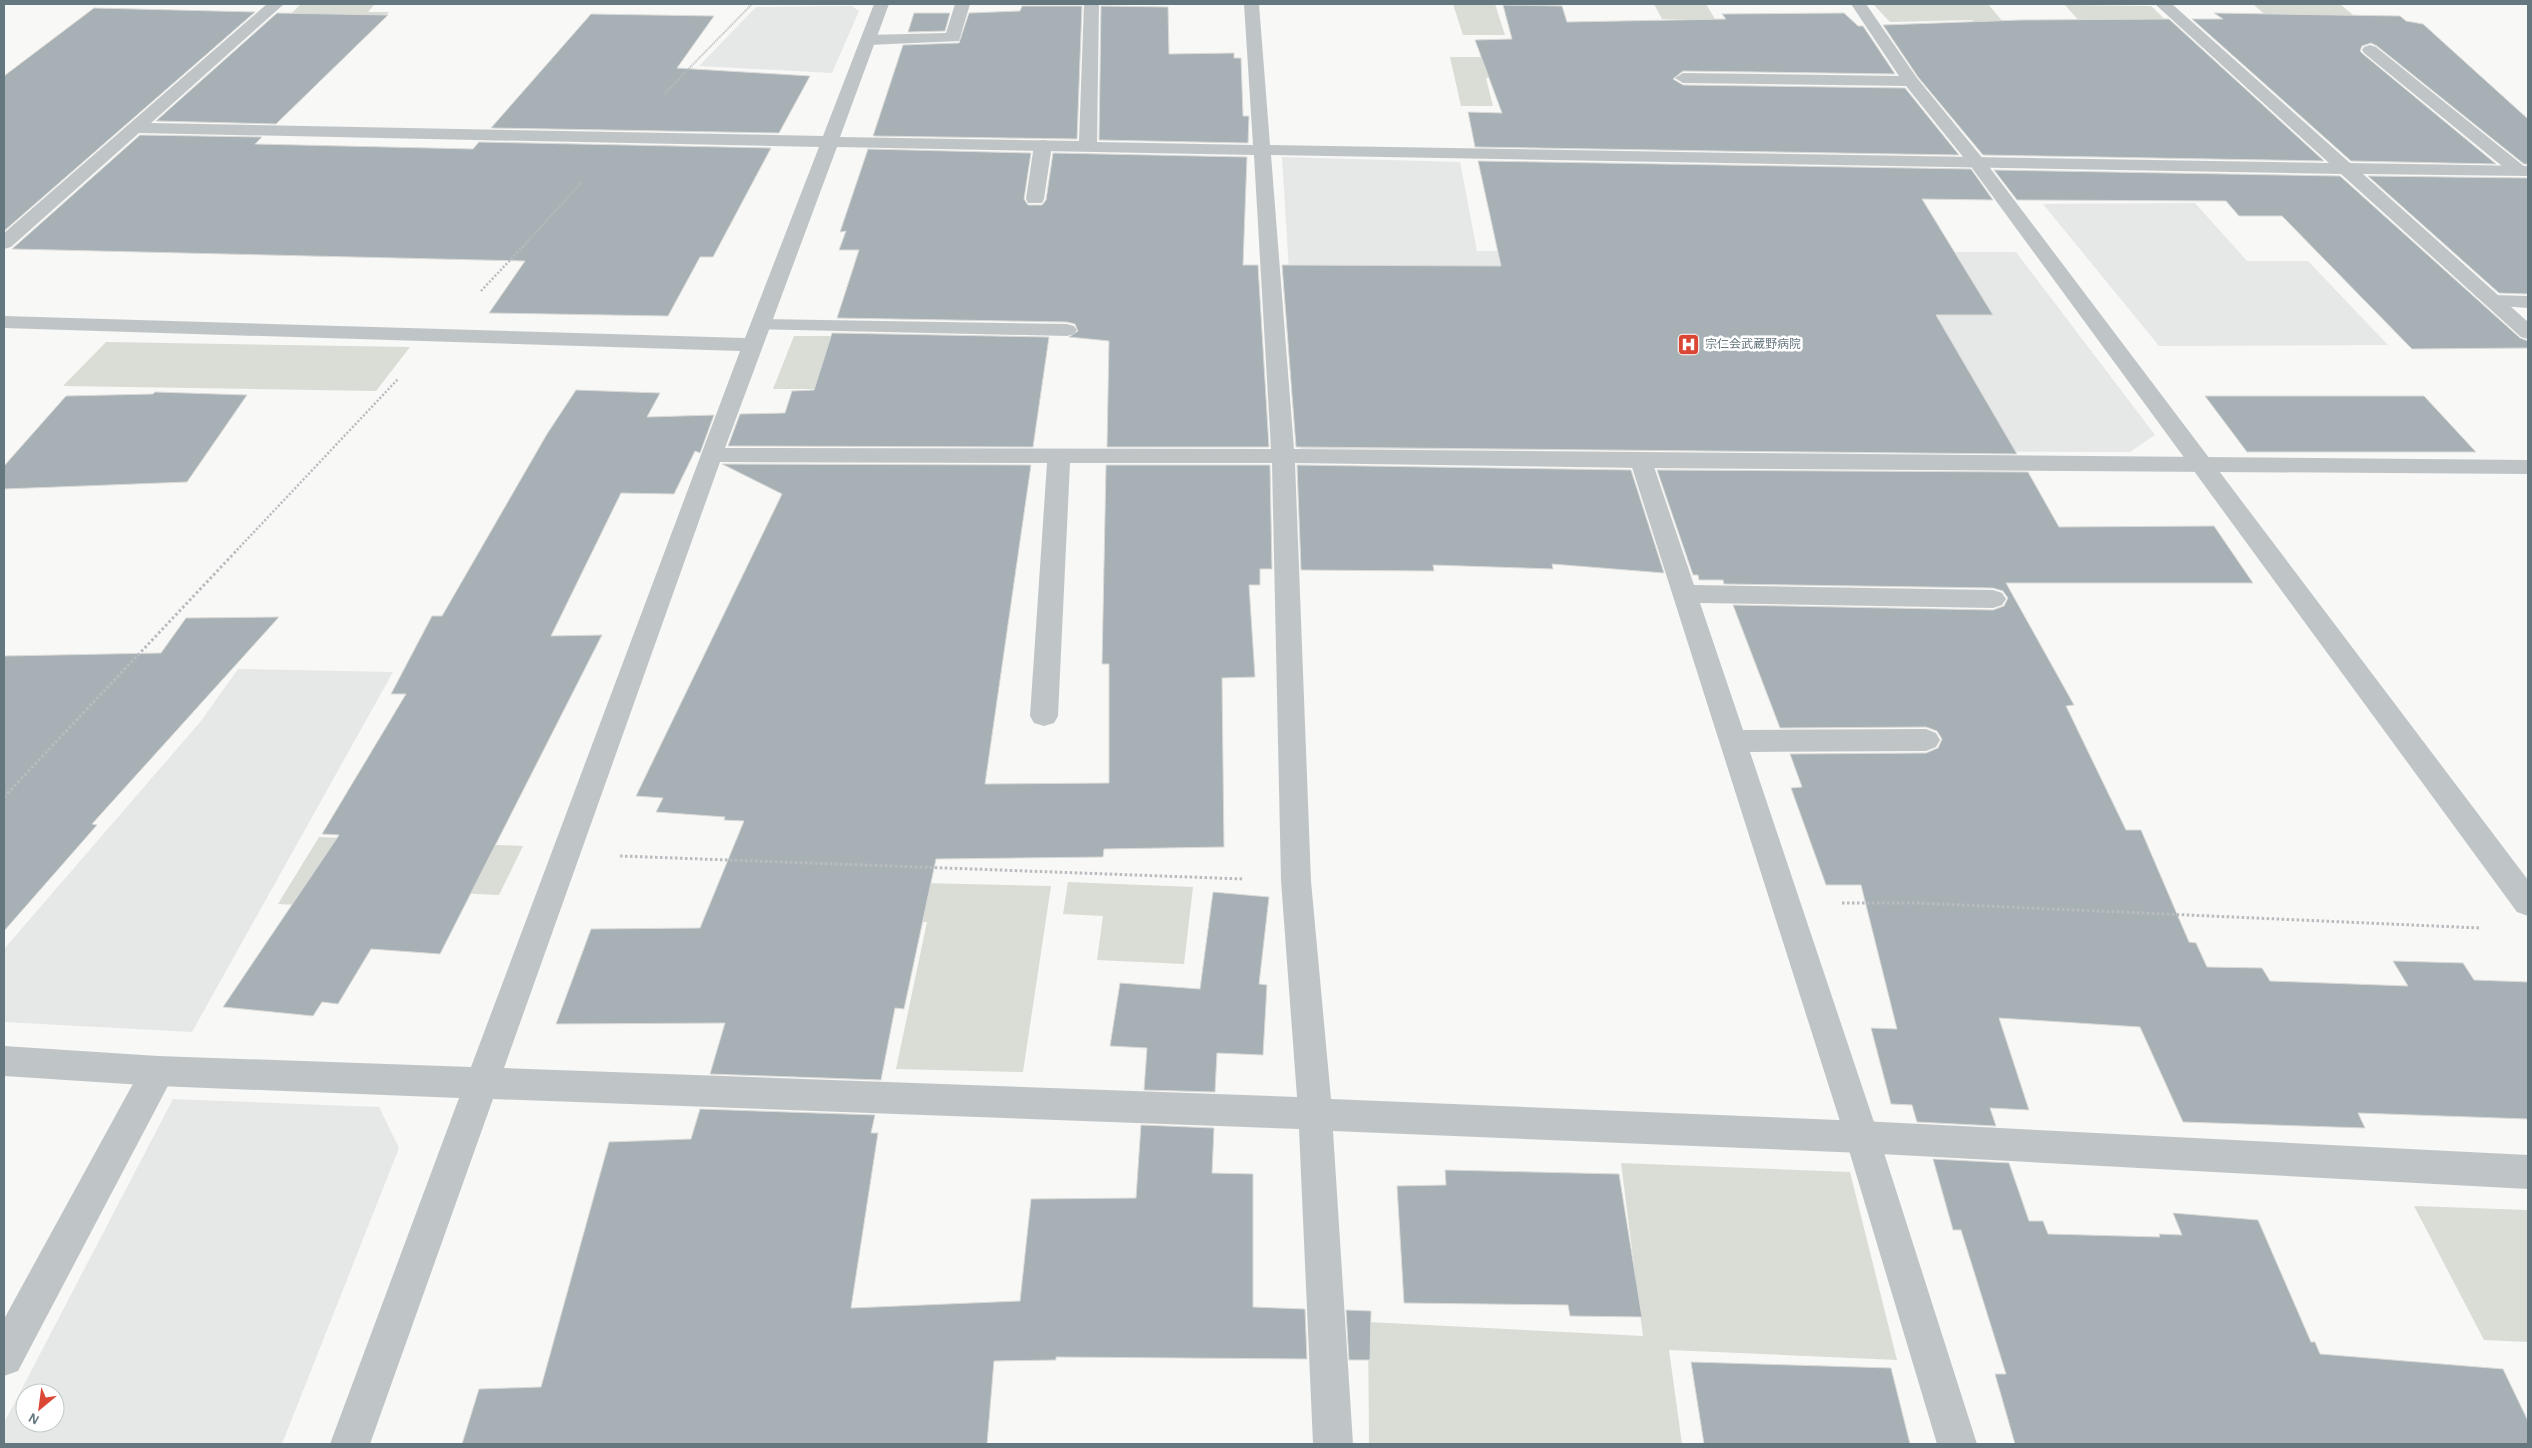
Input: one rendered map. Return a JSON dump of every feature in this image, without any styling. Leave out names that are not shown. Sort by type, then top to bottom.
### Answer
[{"type":"street","points":[[4,243],[276,4]]},
{"type":"street","points":[[350,1444],[567,854],[711,455],[882,4]]},
{"type":"street","points":[[868,40],[953,38],[962,4]]},
{"type":"street","points":[[1088,145],[1092,4]]},
{"type":"street","points":[[1252,4],[1283,456],[1296,881],[1315,1114],[1333,1444]]},
{"type":"street","points":[[1859,4],[1911,81],[1978,164],[2528,903]]},
{"type":"street","points":[[2163,4],[2528,333]]},
{"type":"street","points":[[2370,50],[2524,171]]},
{"type":"street","points":[[1683,78],[1911,81]]},
{"type":"street","points":[[134,128],[828,143],[1088,145],[1978,164],[2524,171]]},
{"type":"street","points":[[1035,199],[1043,145]]},
{"type":"street","points":[[2494,301],[2528,302]]},
{"type":"street","points":[[4,322],[753,345]]},
{"type":"street","points":[[761,325],[1066,330]]},
{"type":"street","points":[[711,455],[1283,456],[1641,461],[2528,467]]},
{"type":"street","points":[[1044,716],[1059,457]]},
{"type":"street","points":[[1641,461],[1862,1137],[1957,1444]]},
{"type":"street","points":[[1685,594],[1993,599]]},
{"type":"street","points":[[1732,741],[1926,740]]},
{"type":"street","points":[[4,1062],[158,1070],[1862,1137],[2528,1172]]},
{"type":"street","points":[[4,1357],[158,1070]]},
{"type":"path","points":[[4,797],[440,336],[622,139],[752,4]]},
{"type":"path","points":[[567,854],[1296,881]]},
{"type":"path","points":[[1787,906],[1815,903],[1917,903],[2489,928]]},
{"type":"shaded area","points":[[301,4],[375,4],[368,12],[389,12],[370,32],[276,28]]},
{"type":"shaded area","points":[[1453,4],[1495,4],[1505,35],[1463,35]]},
{"type":"shaded area","points":[[1654,4],[1706,4],[1715,19],[1662,19]]},
{"type":"shaded area","points":[[1988,4],[2025,48],[2002,49],[1972,20],[1890,22],[1874,5]]},
{"type":"shaded area","points":[[2253,4],[2340,4],[2359,20],[2281,29]]},
{"type":"shaded area","points":[[2065,5],[2151,6],[2173,27],[2103,48]]},
{"type":"shaded area","points":[[852,6],[859,11],[832,73],[699,66],[756,7]]},
{"type":"shaded area","points":[[1450,57],[1586,57],[1500,77],[1486,78],[1493,106],[1461,106]]},
{"type":"shaded area","name":"宗仁会武蔵野病院","points":[[1282,157],[1460,162],[1477,251],[2016,252],[2155,435],[2130,452],[1300,449]]},
{"type":"shaded area","points":[[2195,203],[2247,261],[2308,261],[2388,345],[2159,346],[2043,204]]},
{"type":"shaded area","points":[[794,336],[891,336],[875,389],[773,389]]},
{"type":"shaded area","points":[[106,342],[410,347],[376,391],[63,386]]},
{"type":"shaded area","points":[[238,669],[393,672],[192,1032],[4,1022],[4,949],[201,721]]},
{"type":"shaded area","points":[[319,837],[523,846],[499,895],[390,890],[379,909],[278,904]]},
{"type":"shaded area","points":[[837,881],[1051,886],[1023,1072],[896,1069],[927,922],[826,920]]},
{"type":"shaded area","points":[[1068,882],[1193,887],[1184,964],[1097,960],[1103,916],[1063,914]]},
{"type":"shaded area","points":[[173,1099],[379,1107],[399,1148],[282,1444],[4,1444],[4,1423],[15,1402],[15,1433],[65,1433],[65,1383],[25,1383]]},
{"type":"shaded area","points":[[1621,1163],[1850,1172],[1897,1360],[1669,1350],[1682,1444],[1369,1444],[1368,1322],[1643,1336]]},
{"type":"shaded area","points":[[2414,1206],[2528,1210],[2528,1342],[2484,1340]]},
{"type":"building","points":[[1503,5],[1562,6],[1567,22],[1726,19],[1722,14],[1844,13],[1858,26],[1863,26],[1895,74],[1683,71],[1673,79],[1683,85],[1905,88],[1959,155],[1475,147],[1468,112],[1502,113],[1475,40],[1512,39]]},
{"type":"building","points":[[1022,6],[1082,6],[1077,139],[873,136],[903,45],[959,43],[969,13],[1020,11]]},
{"type":"building","points":[[1101,6],[1168,7],[1169,54],[1234,53],[1234,58],[1241,58],[1243,116],[1249,116],[1248,143],[1099,140]]},
{"type":"building","points":[[94,8],[255,12],[4,231],[4,76]]},
{"type":"building","points":[[277,13],[388,15],[276,124],[156,121]]},
{"type":"building","points":[[914,13],[950,13],[945,31],[908,32]]},
{"type":"building","points":[[2214,13],[2400,16],[2406,21],[2423,24],[2528,119],[2528,164],[2524,164],[2371,43],[2362,46],[2360,51],[2496,164],[2351,161],[2192,19],[2223,19]]},
{"type":"building","points":[[591,14],[714,16],[677,68],[810,76],[779,133],[491,128]]},
{"type":"building","points":[[2169,19],[2324,161],[1983,155],[1918,77],[1883,25],[2020,20]]},
{"type":"building","points":[[140,135],[262,137],[255,144],[473,149],[479,142],[771,148],[713,257],[700,257],[668,316],[489,313],[525,261],[12,249]]},
{"type":"building","points":[[868,149],[1031,153],[1024,199],[1028,205],[1042,205],[1046,200],[1053,153],[1247,157],[1243,265],[1258,265],[1269,447],[1107,447],[1109,341],[1069,337],[1078,331],[1075,324],[1067,322],[837,318],[859,250],[839,250],[846,231],[840,232]]},
{"type":"building","name":"宗仁会武蔵野病院","points":[[1478,161],[1971,169],[1993,200],[1922,199],[1993,315],[1936,315],[2017,454],[1296,447],[1282,265],[1501,266]]},
{"type":"building","points":[[1994,170],[2340,176],[2520,338],[2528,341],[2528,348],[2412,349],[2282,216],[2239,216],[2226,201],[2017,200]]},
{"type":"building","points":[[2368,176],[2528,178],[2528,294],[2499,293]]},
{"type":"building","points":[[832,333],[1049,337],[1033,447],[728,446],[740,414],[785,413],[792,391],[814,390]]},
{"type":"building","points":[[576,390],[660,393],[647,417],[714,415],[700,453],[695,451],[674,494],[621,493],[551,636],[602,635],[440,954],[371,949],[338,1004],[322,1002],[313,1016],[223,1007],[339,835],[322,834],[406,694],[391,694],[432,616],[442,616],[547,434]]},
{"type":"building","points":[[155,392],[247,395],[187,482],[4,489],[4,466],[66,396],[153,394]]},
{"type":"building","points":[[2205,396],[2424,396],[2476,452],[2247,452]]},
{"type":"building","points":[[722,464],[1031,465],[985,784],[1109,783],[1109,664],[1102,664],[1106,465],[1270,465],[1272,569],[1260,569],[1260,585],[1249,585],[1255,677],[1222,678],[1224,847],[1104,849],[1103,857],[936,859],[904,1009],[895,1008],[881,1080],[710,1074],[725,1023],[556,1024],[591,929],[700,928],[744,821],[724,820],[725,817],[656,812],[663,798],[636,796],[782,494]]},
{"type":"building","points":[[1297,465],[1631,470],[1664,573],[1552,564],[1553,569],[1433,565],[1434,571],[1301,570]]},
{"type":"building","points":[[1657,470],[2028,472],[2059,527],[2214,526],[2253,583],[2006,583],[2074,705],[2066,706],[2126,830],[2141,830],[2189,942],[2196,943],[2207,967],[2262,968],[2270,981],[2408,986],[2393,961],[2463,963],[2474,980],[2528,982],[2528,1119],[2358,1113],[2365,1128],[2183,1122],[2140,1027],[1999,1018],[2029,1110],[1990,1108],[1996,1126],[1917,1122],[1912,1105],[1891,1104],[1871,1028],[1897,1029],[1861,885],[1826,885],[1791,788],[1802,787],[1790,754],[1926,753],[1938,748],[1942,739],[1937,731],[1926,727],[1780,728],[1733,605],[1993,610],[2004,606],[2008,598],[2003,591],[1993,588],[1724,584],[1723,580],[1699,580],[1698,575],[1693,575]]},
{"type":"building","points":[[279,617],[92,824],[97,825],[4,931],[4,656],[161,653],[186,618]]},
{"type":"building","points":[[1213,892],[1269,897],[1259,984],[1267,985],[1263,1055],[1217,1053],[1215,1092],[1144,1090],[1147,1048],[1110,1046],[1120,983],[1200,989]]},
{"type":"building","points":[[700,1109],[875,1115],[871,1133],[878,1133],[851,1308],[1020,1301],[1031,1199],[1136,1198],[1141,1125],[1214,1128],[1212,1173],[1253,1174],[1253,1307],[1305,1309],[1307,1359],[1056,1357],[1056,1360],[994,1361],[987,1444],[462,1444],[479,1389],[541,1387],[609,1142],[691,1139]]},
{"type":"building","points":[[1933,1159],[2009,1163],[2029,1221],[2043,1221],[2048,1234],[2160,1237],[2159,1234],[2182,1235],[2173,1213],[2258,1220],[2311,1342],[2315,1342],[2320,1354],[2503,1369],[2528,1421],[2528,1444],[2015,1444],[1995,1374],[2006,1374],[1961,1230],[1953,1230]]},
{"type":"building","points":[[1445,1170],[1619,1174],[1642,1317],[1570,1316],[1568,1305],[1404,1303],[1397,1186],[1446,1185]]},
{"type":"building","points":[[1346,1310],[1371,1311],[1370,1360],[1349,1360]]},
{"type":"building","points":[[1691,1362],[1891,1368],[1910,1444],[1704,1444]]},
{"type":"place","name":"宗仁会武蔵野病院","points":[[1689,344]]}]
